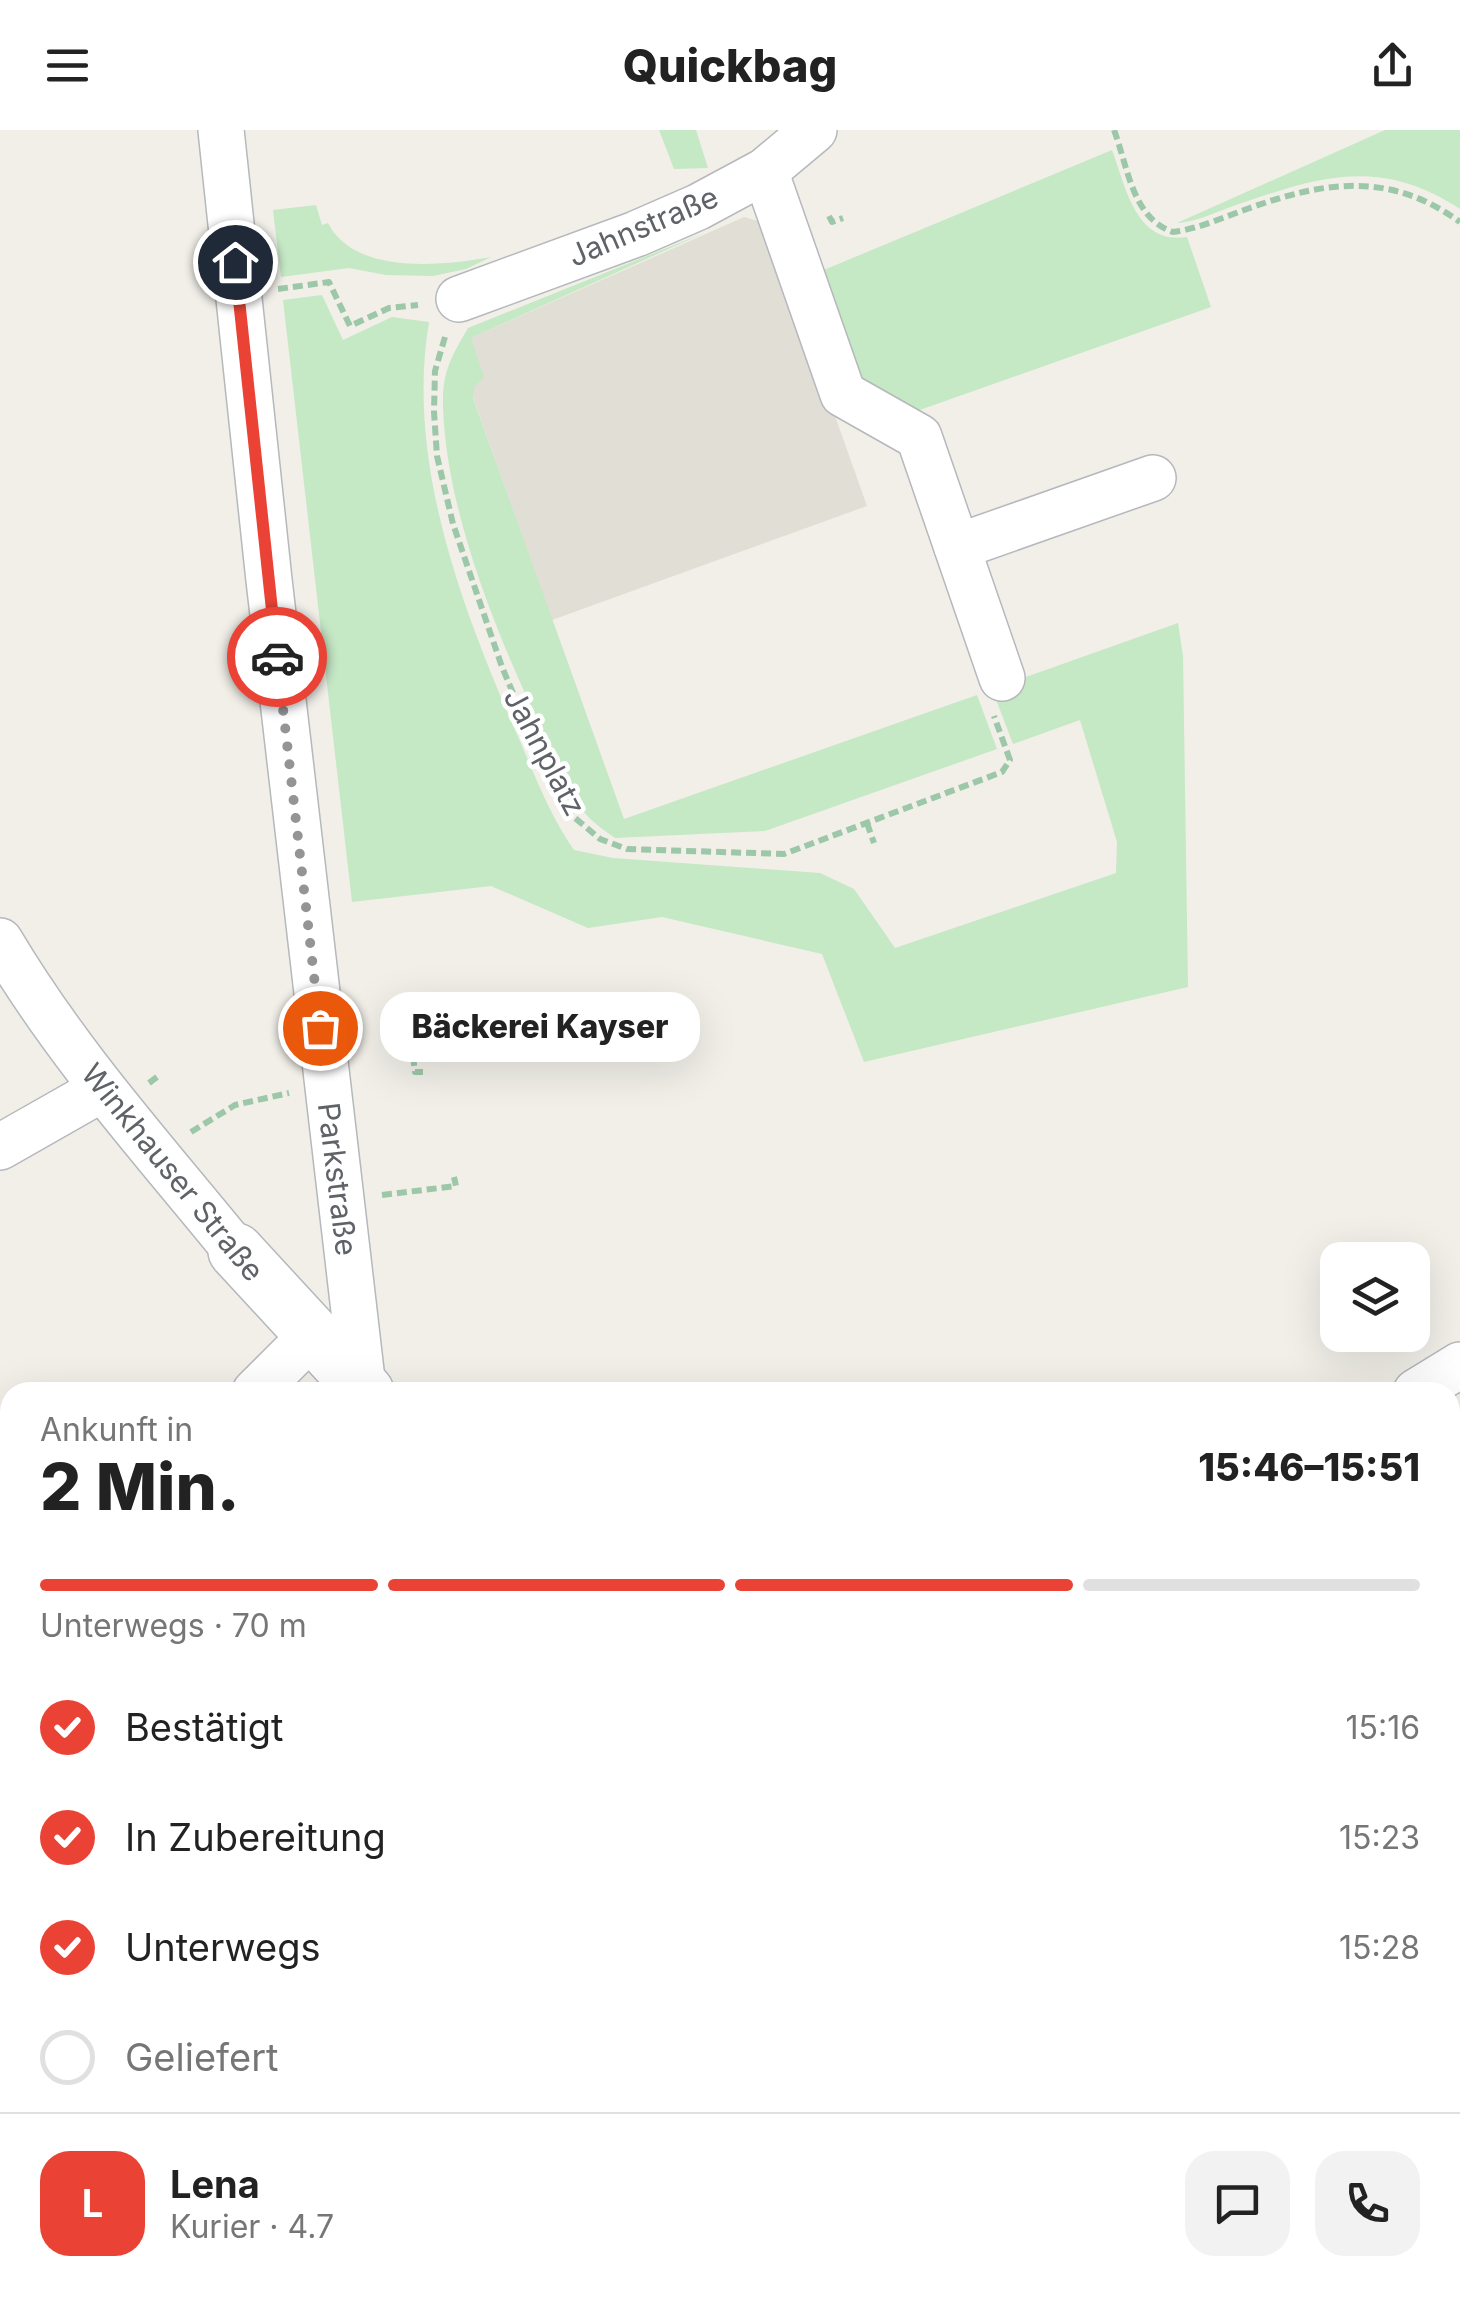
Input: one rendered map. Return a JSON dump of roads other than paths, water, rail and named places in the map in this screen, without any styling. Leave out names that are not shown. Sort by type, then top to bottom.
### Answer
[{"type":"street","name":"Parkstraße","points":[[221,130],[277,658],[363,1382]]},
{"type":"street","name":"Jahnstraße","points":[[458,299],[698,208],[766,171],[814,130]]},
{"type":"street","points":[[766,171],[843,394],[919,437],[1002,678]]},
{"type":"street","points":[[957,547],[1153,478]]},
{"type":"street","name":"Winkhauser Straße","points":[[0,941],[25,983],[102,1089],[236,1251],[356,1382]]},
{"type":"street","points":[[0,1146],[102,1089]]},
{"type":"street","points":[[265,1382],[312,1335]]},
{"type":"street","points":[[1433,1382],[1460,1366]]},
{"type":"place","name":"Bäckerei Kayser","points":[[320,1028]]}]
